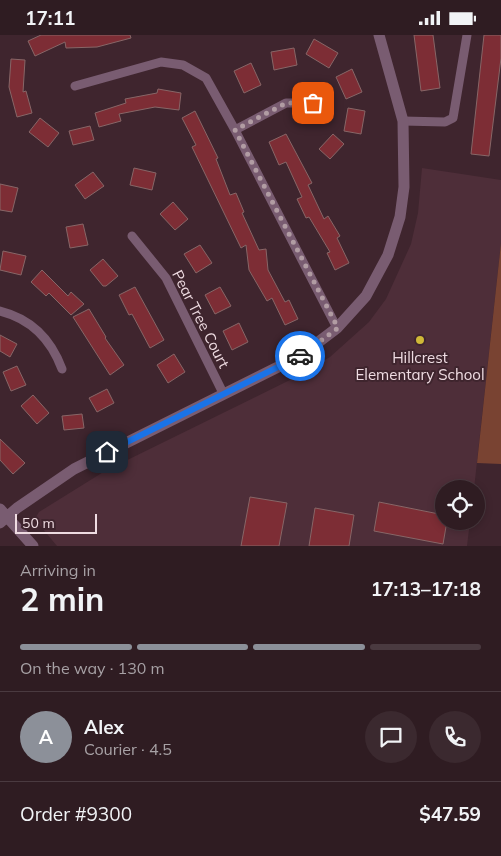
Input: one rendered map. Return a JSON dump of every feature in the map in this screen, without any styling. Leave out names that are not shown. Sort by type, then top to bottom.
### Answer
[{"type":"street","points":[[33,546],[2,516],[74,469],[300,356],[338,328],[366,296],[388,255],[400,217],[404,187],[403,121],[379,35]]},
{"type":"street","points":[[403,121],[445,122],[453,118],[466,35]]},
{"type":"street","points":[[75,86],[161,62],[183,65],[206,78],[338,328]]},
{"type":"street","points":[[235,130],[286,103],[313,103]]},
{"type":"street","name":"Pear Tree Court","points":[[132,236],[166,279],[223,393]]},
{"type":"street","points":[[0,311],[24,320],[39,331],[49,342],[62,369]]},
{"type":"shaded area","name":"Hillcrest Elementary School","points":[[422,168],[501,180],[501,243],[475,480],[435,480],[435,530],[469,530],[467,546],[57,546],[37,522],[36,517],[39,512],[105,471],[292,379],[330,357],[369,322],[386,299],[411,244],[418,213]]},
{"type":"shaded area","points":[[501,243],[501,464],[477,463]]},
{"type":"building","points":[[41,35],[130,35],[131,38],[97,47],[66,48],[65,42],[35,56],[28,41]]},
{"type":"building","points":[[414,35],[433,35],[440,88],[421,91]]},
{"type":"building","points":[[484,35],[501,35],[501,58],[489,156],[471,154]]},
{"type":"building","points":[[314,39],[338,53],[329,68],[306,54]]},
{"type":"building","points":[[294,48],[297,65],[274,70],[271,52]]},
{"type":"building","points":[[11,59],[25,60],[23,92],[26,91],[32,113],[17,117],[9,87]]},
{"type":"building","points":[[251,63],[261,85],[244,93],[234,71]]},
{"type":"building","points":[[352,69],[362,92],[346,99],[336,77]]},
{"type":"building","points":[[158,89],[181,93],[179,110],[155,107],[119,114],[121,121],[99,127],[95,113],[126,103],[125,99],[157,93]]},
{"type":"building","points":[[348,108],[365,111],[361,134],[344,131]]},
{"type":"building","points":[[195,111],[218,158],[216,159],[230,195],[236,193],[244,212],[242,213],[259,250],[266,249],[268,270],[285,302],[289,300],[298,319],[285,325],[272,298],[267,301],[249,270],[246,245],[241,248],[192,147],[196,145],[182,118]]},
{"type":"building","points":[[40,118],[59,133],[48,147],[29,132]]},
{"type":"building","points":[[90,126],[94,140],[73,145],[69,131]]},
{"type":"building","points":[[286,134],[312,183],[308,185],[324,219],[328,216],[340,236],[337,238],[349,263],[335,270],[327,253],[330,252],[309,217],[306,218],[297,199],[302,197],[286,162],[279,165],[269,142]]},
{"type":"building","points":[[333,134],[344,144],[330,159],[319,149]]},
{"type":"building","points":[[134,168],[156,173],[152,190],[130,185]]},
{"type":"building","points":[[93,172],[104,186],[85,199],[75,185]]},
{"type":"building","points":[[0,184],[18,188],[12,212],[0,210]]},
{"type":"building","points":[[173,202],[188,219],[175,230],[160,214]]},
{"type":"building","points":[[83,224],[88,245],[70,248],[66,227]]},
{"type":"building","points":[[200,245],[212,263],[196,273],[184,254]]},
{"type":"building","points":[[3,251],[26,256],[21,275],[0,270]]},
{"type":"building","points":[[103,259],[118,276],[106,286],[103,286],[90,270]]},
{"type":"building","points":[[42,270],[68,296],[71,292],[84,304],[71,315],[49,293],[46,296],[31,282]]},
{"type":"building","points":[[135,287],[164,340],[150,348],[132,314],[129,315],[119,295]]},
{"type":"building","points":[[220,287],[231,306],[215,314],[205,295]]},
{"type":"building","points":[[89,309],[105,338],[124,365],[110,375],[73,317]]},
{"type":"building","points":[[239,323],[248,342],[232,350],[223,331]]},
{"type":"building","points":[[0,335],[17,344],[10,357],[0,351]]},
{"type":"building","points":[[174,354],[185,372],[168,383],[157,365]]},
{"type":"building","points":[[17,366],[26,385],[11,391],[3,372]]},
{"type":"building","points":[[107,389],[114,403],[97,412],[89,398]]},
{"type":"building","points":[[33,395],[49,413],[37,424],[21,406]]},
{"type":"building","points":[[82,414],[84,428],[64,430],[62,416]]},
{"type":"building","points":[[0,439],[25,463],[13,474],[0,460]]},
{"type":"building","points":[[250,497],[287,503],[279,546],[241,546]]},
{"type":"building","points":[[379,502],[435,513],[435,530],[445,530],[443,544],[374,531]]},
{"type":"building","points":[[315,508],[354,515],[349,546],[309,546]]},
{"type":"way so far","points":[[300,356],[338,328],[235,130],[286,103],[313,103]]},
{"type":"place","name":"Hillcrest Elementary School","points":[[420,340]]},
{"type":"route","points":[[107,452],[300,356]]}]
